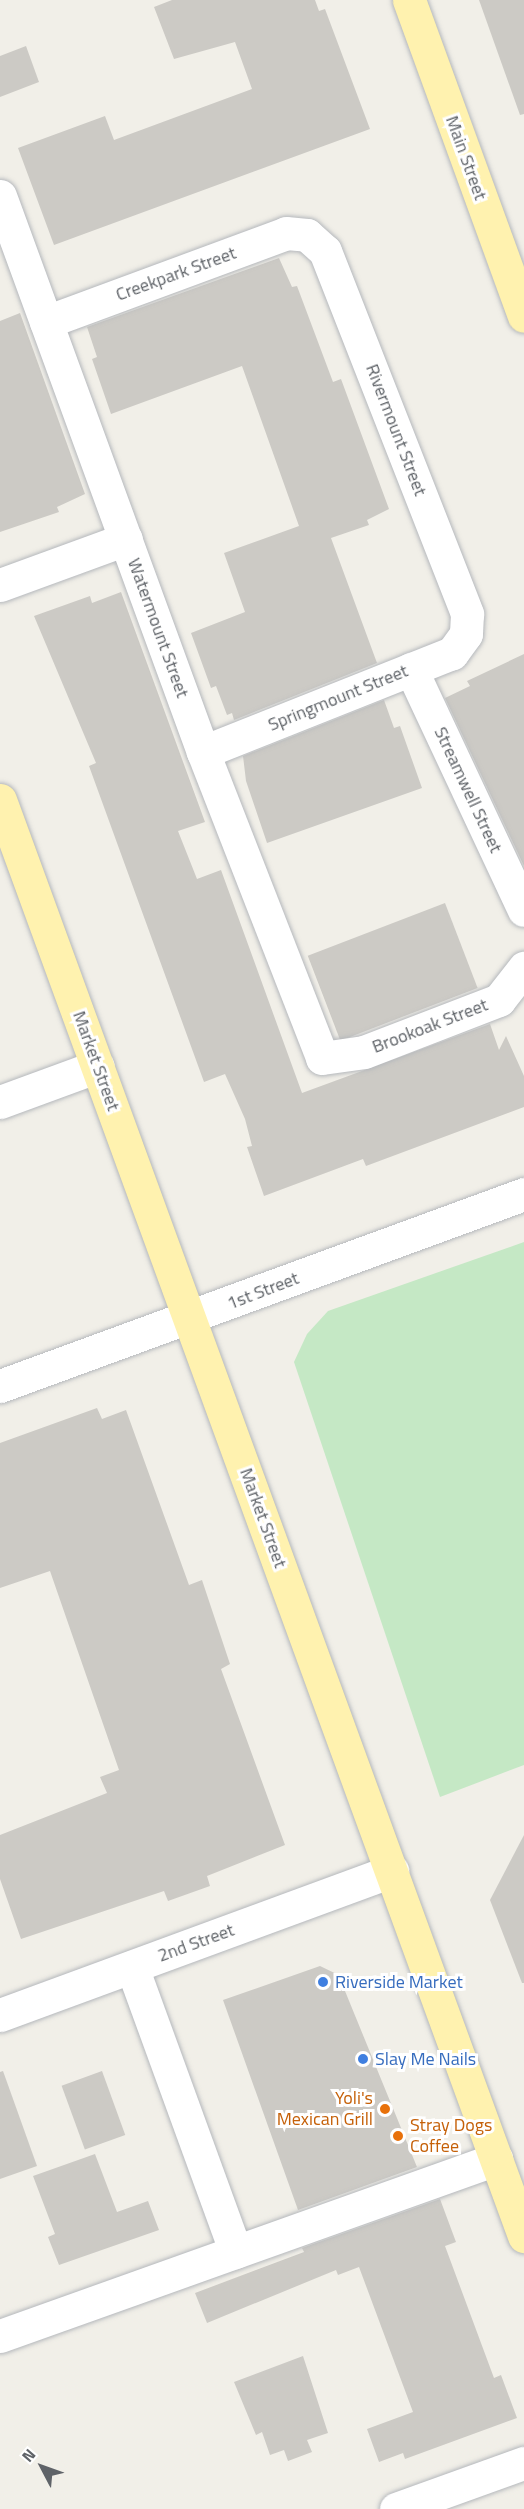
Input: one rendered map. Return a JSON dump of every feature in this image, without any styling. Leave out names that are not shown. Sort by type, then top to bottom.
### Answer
[{"type":"main road","name":"Main Street","points":[[409,0],[524,316]]},
{"type":"main road","name":"Market Street","points":[[2,814],[98,1066],[524,2236]]},
{"type":"street","name":"Watermount Street","points":[[0,196],[203,752],[322,1058]]},
{"type":"street","name":"Creekpark Street","points":[[46,322],[286,232],[307,235]]},
{"type":"street","name":"Rivermount Street","points":[[307,235],[325,250],[467,614],[466,634]]},
{"type":"street","points":[[0,585],[126,539]]},
{"type":"street","name":"Springmount Street","points":[[203,752],[452,653],[466,634]]},
{"type":"street","name":"Streamwell Street","points":[[411,669],[524,910]]},
{"type":"street","name":"Brookoak Street","points":[[322,1058],[363,1052],[499,1000],[524,969]]},
{"type":"street","points":[[0,1102],[98,1066]]},
{"type":"street","name":"1st Street","points":[[0,1386],[190,1319],[524,1194]]},
{"type":"street","name":"2nd Street","points":[[0,2015],[392,1871]]},
{"type":"street","points":[[132,1967],[236,2252]]},
{"type":"street","points":[[0,2337],[496,2158]]},
{"type":"street","points":[[396,2509],[524,2463]]},
{"type":"green space","points":[[524,1242],[524,1765],[440,1797],[294,1362],[307,1334],[328,1311]]},
{"type":"building","points":[[172,0],[315,0],[319,11],[325,9],[370,129],[54,245],[18,148],[105,116],[114,140],[252,89],[235,42],[174,59],[154,7]]},
{"type":"building","points":[[479,0],[524,0],[524,114],[520,115]]},
{"type":"building","points":[[26,46],[39,82],[0,97],[0,56]]},
{"type":"building","points":[[279,258],[292,287],[297,286],[333,382],[341,379],[389,509],[367,520],[369,525],[331,538],[377,663],[234,720],[232,713],[227,715],[216,686],[211,688],[191,633],[245,612],[224,553],[299,526],[242,366],[111,414],[92,359],[97,357],[87,327]]},
{"type":"building","points":[[20,313],[85,494],[57,507],[59,512],[0,532],[0,321]]},
{"type":"building","points":[[121,592],[205,822],[178,831],[197,879],[221,870],[302,1093],[490,1024],[499,1050],[506,1036],[524,1076],[524,1107],[366,1166],[363,1159],[264,1196],[247,1147],[252,1146],[245,1119],[225,1074],[204,1082],[89,766],[96,763],[34,616],[90,596],[92,603]]},
{"type":"building","points":[[524,654],[524,866],[445,698],[470,686],[467,681]]},
{"type":"building","points":[[384,700],[394,728],[400,726],[422,788],[267,843],[246,781],[243,756]]},
{"type":"building","points":[[445,903],[478,988],[340,1041],[308,956]]},
{"type":"building","points":[[97,1408],[102,1419],[126,1410],[189,1585],[202,1580],[230,1664],[221,1669],[285,1845],[207,1876],[210,1886],[168,1901],[164,1891],[21,1939],[0,1879],[0,1835],[107,1793],[100,1777],[119,1770],[50,1571],[0,1588],[0,1443]]},
{"type":"building","points":[[524,1835],[524,1983],[522,1983],[490,1900]]},
{"type":"building","points":[[320,1966],[349,1980],[345,1991],[417,2167],[298,2210],[223,2000]]},
{"type":"building","points":[[3,2071],[37,2166],[0,2179],[0,2072]]},
{"type":"building","points":[[102,2071],[125,2135],[85,2150],[62,2086]]},
{"type":"building","points":[[95,2154],[117,2212],[148,2201],[159,2230],[59,2265],[48,2237],[55,2234],[33,2176]]},
{"type":"building","points":[[440,2199],[456,2242],[445,2246],[494,2378],[501,2375],[517,2418],[405,2459],[403,2453],[379,2462],[367,2429],[413,2412],[359,2267],[338,2275],[336,2270],[207,2323],[195,2293],[304,2252],[302,2248]]},
{"type":"building","points":[[303,2356],[328,2433],[307,2440],[312,2452],[288,2461],[284,2450],[270,2455],[262,2432],[256,2435],[234,2382]]},
{"type":"place","name":"Riverside Market","points":[[323,1982]]},
{"type":"place","name":"Slay Me Nails","points":[[363,2059]]},
{"type":"place","name":"Yoli's Mexican Grill","points":[[385,2109]]},
{"type":"place","name":"Stray Dogs Coffee","points":[[398,2136]]}]
